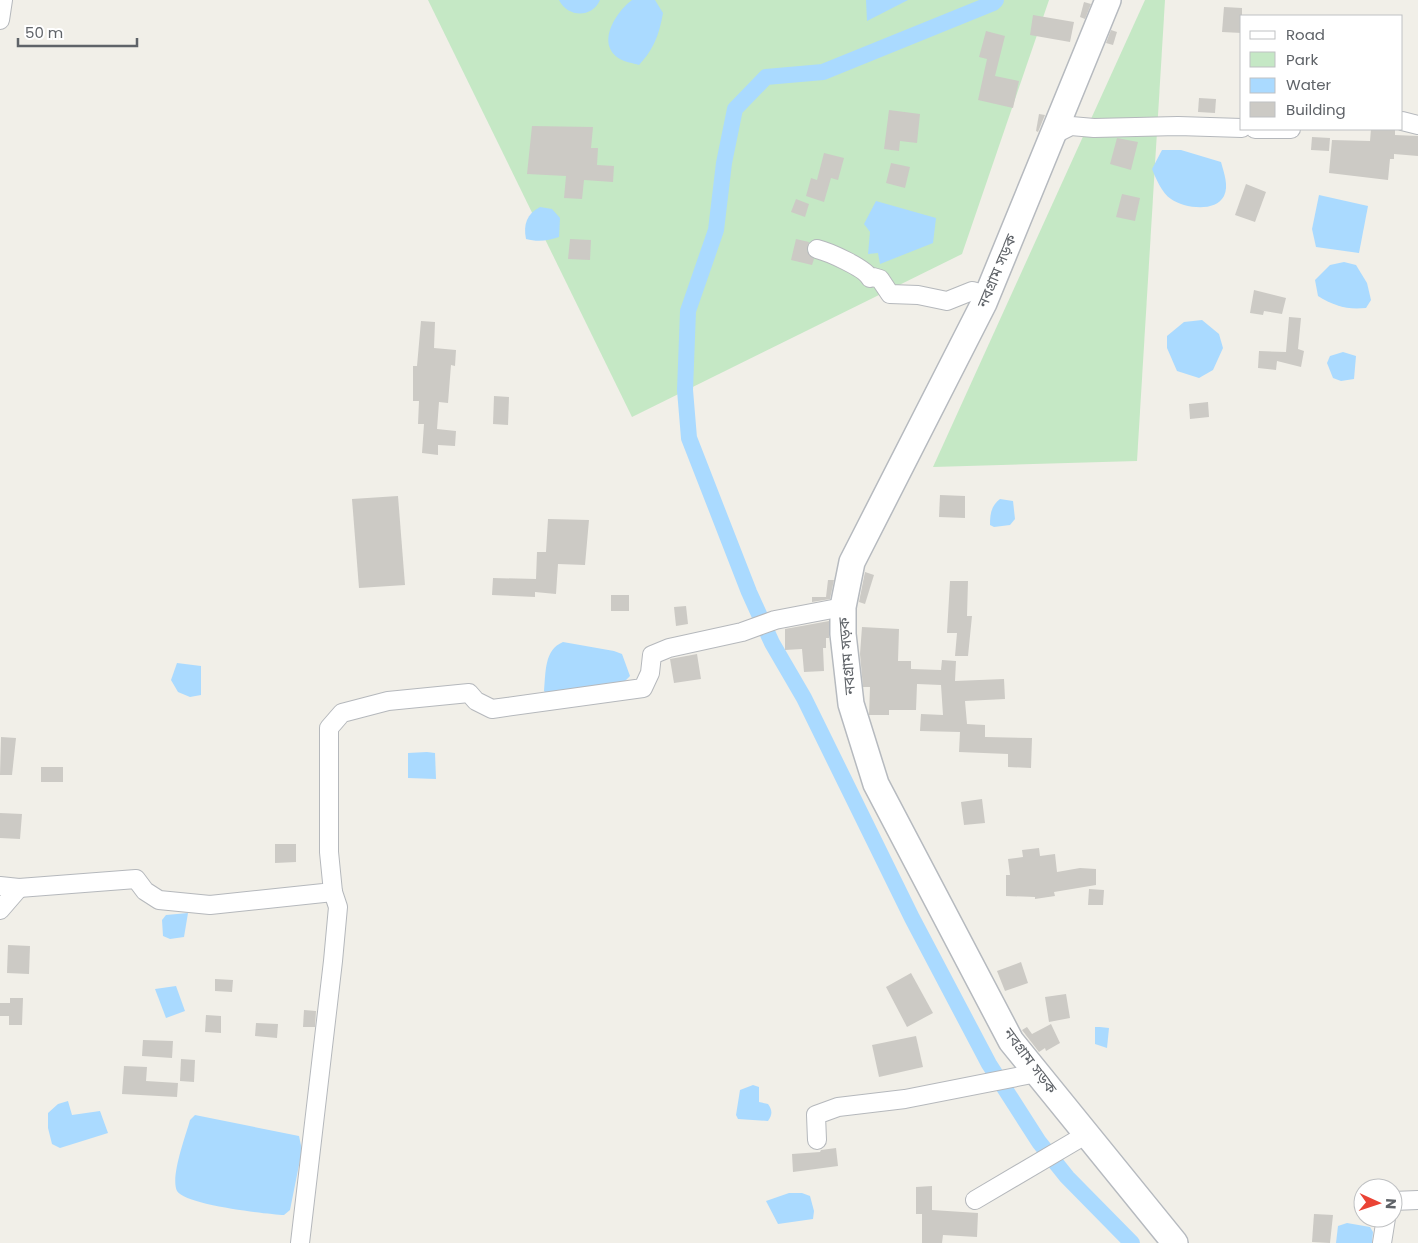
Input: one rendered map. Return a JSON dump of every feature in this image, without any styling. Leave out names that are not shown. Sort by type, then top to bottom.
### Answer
[{"type":"main road","name":"নবগ্রাম সড়ক","points":[[1108,0],[987,295],[852,562],[843,607],[843,634],[851,704],[876,784],[1012,1041],[1175,1243]]},
{"type":"street","points":[[0,20],[3,0]]},
{"type":"street","points":[[1403,122],[1418,125]]},
{"type":"street","points":[[1053,135],[1071,126],[1094,128],[1178,126],[1240,128]]},
{"type":"street","points":[[817,249],[860,268],[870,278],[880,279],[890,294],[918,295],[948,301],[972,291],[987,295]]},
{"type":"street","points":[[300,1243],[338,907],[333,892],[329,852],[329,728],[342,713],[388,701],[469,693],[476,701],[492,709],[643,688],[650,673],[652,655],[669,648],[742,632],[775,620],[843,607]]},
{"type":"street","points":[[0,886],[19,888],[136,879],[145,891],[159,900],[210,905],[333,892]]},
{"type":"street","points":[[0,910],[19,888]]},
{"type":"street","points":[[817,1140],[816,1115],[838,1108],[905,1099],[1037,1073]]},
{"type":"street","points":[[975,1200],[1087,1134]]},
{"type":"street","points":[[1403,1201],[1418,1200]]},
{"type":"street","points":[[1382,1243],[1384,1228]]},
{"type":"green space","points":[[428,0],[1049,0],[962,254],[632,417]]},
{"type":"green space","points":[[1145,0],[1165,0],[1137,461],[933,467]]},
{"type":"water","points":[[559,0],[600,0],[591,10],[580,14],[568,10]]},
{"type":"water","points":[[632,0],[655,0],[663,13],[655,41],[649,53],[639,65],[620,59],[613,53],[609,45],[611,28],[615,20]]},
{"type":"water","points":[[866,0],[908,0],[867,21]]},
{"type":"water","points":[[1162,150],[1181,150],[1221,162],[1226,179],[1226,188],[1224,196],[1220,201],[1207,207],[1199,207],[1184,205],[1171,199],[1160,186],[1152,169]]},
{"type":"water","points":[[1319,195],[1368,206],[1359,253],[1316,247],[1312,229]]},
{"type":"water","points":[[876,201],[936,218],[933,243],[880,264],[878,253],[868,254],[870,232],[864,224]]},
{"type":"water","points":[[540,207],[552,209],[560,218],[559,237],[542,241],[526,239],[525,229],[527,220]]},
{"type":"water","points":[[1344,262],[1356,265],[1367,283],[1371,300],[1366,308],[1341,306],[1318,296],[1315,280],[1330,265]]},
{"type":"water","points":[[1202,320],[1219,334],[1223,348],[1213,370],[1199,378],[1177,371],[1167,348],[1167,336],[1184,322]]},
{"type":"water","points":[[1343,352],[1356,356],[1354,379],[1341,381],[1333,378],[1327,363],[1330,356]]},
{"type":"water","points":[[1000,499],[1013,501],[1015,519],[1010,525],[994,527],[990,525],[991,514],[993,507]]},
{"type":"water","points":[[563,642],[622,654],[630,676],[620,686],[548,695],[544,691],[547,662],[552,650]]},
{"type":"water","points":[[177,663],[201,666],[201,695],[190,697],[178,692],[171,680]]},
{"type":"water","points":[[408,753],[435,753],[436,779],[408,778]]},
{"type":"water","points":[[188,913],[184,937],[170,939],[163,936],[162,920],[166,915]]},
{"type":"water","points":[[176,986],[185,1011],[166,1018],[155,989]]},
{"type":"water","points":[[1095,1027],[1109,1028],[1107,1048],[1095,1044]]},
{"type":"water","points":[[753,1085],[759,1087],[759,1102],[768,1104],[771,1109],[768,1121],[738,1119],[736,1115],[740,1090]]},
{"type":"water","points":[[68,1101],[72,1115],[100,1111],[108,1133],[60,1148],[52,1144],[48,1128],[48,1113],[58,1104]]},
{"type":"water","points":[[195,1115],[299,1136],[302,1150],[290,1210],[284,1215],[227,1208],[195,1201],[177,1191],[175,1185],[179,1156],[190,1120]]},
{"type":"water","points":[[789,1193],[802,1193],[810,1196],[814,1211],[813,1219],[778,1224],[766,1201]]},
{"type":"water","points":[[1347,1223],[1353,1224],[1353,1228],[1371,1228],[1373,1232],[1372,1243],[1336,1243],[1338,1226]]},
{"type":"building","points":[[1084,2],[1091,4],[1085,19],[1080,17]]},
{"type":"building","points":[[1224,7],[1242,8],[1240,33],[1222,32]]},
{"type":"building","points":[[1033,15],[1074,22],[1070,42],[1030,35]]},
{"type":"building","points":[[1111,30],[1117,32],[1113,45],[1106,43]]},
{"type":"building","points":[[986,31],[1005,36],[995,76],[1019,81],[1013,108],[978,100],[987,59],[979,57]]},
{"type":"building","points":[[1199,98],[1216,99],[1215,113],[1198,112]]},
{"type":"building","points":[[889,110],[920,114],[917,143],[900,141],[899,151],[884,149]]},
{"type":"building","points":[[1039,114],[1045,115],[1038,132],[1036,131]]},
{"type":"building","points":[[532,126],[593,127],[591,148],[598,148],[597,165],[614,166],[613,182],[584,180],[582,199],[564,198],[566,176],[527,174]]},
{"type":"building","points":[[1371,130],[1395,130],[1395,135],[1418,136],[1418,156],[1394,154],[1394,159],[1390,159],[1388,180],[1329,173],[1332,140],[1370,141]]},
{"type":"building","points":[[1312,137],[1330,138],[1329,151],[1311,150]]},
{"type":"building","points":[[1117,138],[1138,142],[1131,170],[1110,164]]},
{"type":"building","points":[[824,153],[844,158],[838,180],[831,178],[824,202],[806,196],[811,178],[817,180]]},
{"type":"building","points":[[891,163],[910,167],[905,188],[886,183]]},
{"type":"building","points":[[1246,184],[1266,192],[1255,222],[1235,215]]},
{"type":"building","points":[[1122,194],[1140,198],[1135,221],[1116,217]]},
{"type":"building","points":[[796,199],[809,204],[805,217],[791,212]]},
{"type":"building","points":[[570,239],[591,240],[590,260],[568,259]]},
{"type":"building","points":[[796,239],[809,242],[807,251],[814,259],[812,265],[791,260]]},
{"type":"building","points":[[1254,290],[1286,298],[1282,314],[1264,311],[1263,315],[1250,313]]},
{"type":"building","points":[[1289,317],[1301,318],[1298,349],[1304,351],[1301,367],[1277,361],[1276,370],[1258,368],[1259,351],[1286,352]]},
{"type":"building","points":[[421,321],[435,322],[434,348],[456,350],[455,366],[451,365],[448,403],[439,402],[437,429],[456,431],[455,446],[438,445],[438,455],[422,453],[424,424],[418,424],[419,401],[413,401],[413,366],[417,366]]},
{"type":"building","points":[[494,396],[509,397],[508,425],[493,424]]},
{"type":"building","points":[[1208,402],[1209,417],[1190,419],[1189,404]]},
{"type":"building","points":[[940,495],[965,496],[965,518],[939,517]]},
{"type":"building","points":[[398,496],[405,585],[359,588],[352,499]]},
{"type":"building","points":[[548,519],[589,520],[585,565],[558,564],[556,594],[535,592],[535,597],[492,595],[493,578],[536,579],[537,552],[546,552]]},
{"type":"building","points":[[865,572],[874,575],[865,604],[859,602]]},
{"type":"building","points":[[828,580],[834,580],[830,599],[812,602],[812,597],[826,597]]},
{"type":"building","points":[[950,581],[968,581],[967,616],[972,616],[968,656],[955,656],[957,633],[947,633]]},
{"type":"building","points":[[611,595],[629,595],[629,611],[611,611]]},
{"type":"building","points":[[686,606],[688,624],[676,626],[674,607]]},
{"type":"building","points":[[829,621],[829,638],[826,638],[826,648],[823,648],[824,671],[804,672],[802,649],[785,650],[785,629]]},
{"type":"building","points":[[862,627],[899,629],[898,661],[911,661],[911,669],[941,670],[942,660],[956,661],[955,681],[1004,679],[1005,699],[965,701],[967,724],[985,725],[985,737],[1032,738],[1031,768],[1008,767],[1008,754],[959,752],[960,732],[920,731],[921,714],[943,715],[941,685],[917,684],[916,710],[889,710],[889,715],[869,715],[870,687],[863,687],[860,654]]},
{"type":"building","points":[[697,654],[701,679],[674,683],[670,659]]},
{"type":"building","points":[[1,737],[16,738],[12,775],[0,775]]},
{"type":"building","points":[[41,767],[63,767],[63,782],[41,782]]},
{"type":"building","points":[[982,799],[985,823],[964,825],[961,802]]},
{"type":"building","points":[[0,813],[22,814],[20,839],[0,838]]},
{"type":"building","points":[[275,844],[296,844],[296,862],[275,863]]},
{"type":"building","points":[[1039,848],[1040,856],[1055,854],[1057,872],[1080,868],[1096,869],[1096,885],[1054,892],[1055,896],[1035,899],[1035,897],[1006,896],[1006,875],[1010,875],[1008,859],[1023,857],[1022,850]]},
{"type":"building","points":[[1089,889],[1104,890],[1103,905],[1088,905]]},
{"type":"building","points":[[8,945],[30,946],[29,974],[7,973]]},
{"type":"building","points":[[1021,962],[1028,983],[1005,991],[997,971]]},
{"type":"building","points":[[911,973],[933,1013],[907,1027],[886,987]]},
{"type":"building","points":[[215,979],[233,980],[232,992],[215,991]]},
{"type":"building","points":[[1066,994],[1070,1018],[1049,1022],[1045,997]]},
{"type":"building","points":[[10,998],[23,998],[22,1025],[9,1025],[9,1016],[0,1016],[0,1003],[10,1003]]},
{"type":"building","points":[[304,1010],[316,1011],[315,1027],[303,1027]]},
{"type":"building","points":[[206,1015],[221,1016],[221,1033],[205,1032]]},
{"type":"building","points":[[256,1023],[278,1024],[277,1038],[255,1036]]},
{"type":"building","points":[[1051,1024],[1060,1043],[1046,1051],[1045,1048],[1039,1052],[1022,1030],[1027,1027],[1032,1034]]},
{"type":"building","points":[[916,1036],[923,1067],[879,1077],[872,1045]]},
{"type":"building","points":[[143,1040],[173,1041],[172,1058],[142,1056]]},
{"type":"building","points":[[181,1059],[195,1060],[194,1082],[180,1081]]},
{"type":"building","points":[[124,1066],[147,1067],[146,1081],[178,1083],[177,1097],[122,1094]]},
{"type":"building","points":[[836,1148],[838,1166],[793,1172],[792,1154],[820,1152],[821,1150]]},
{"type":"building","points":[[932,1186],[932,1210],[978,1213],[977,1237],[943,1235],[942,1243],[922,1243],[922,1214],[916,1214],[916,1187]]},
{"type":"building","points":[[1314,1214],[1333,1215],[1330,1243],[1312,1242]]},
{"type":"waterway","points":[[996,0],[993,3],[823,72],[766,77],[735,109],[724,163],[716,230],[688,311],[685,390],[689,438],[749,592],[772,643],[804,698],[912,918],[989,1064],[1039,1142],[1067,1177],[1132,1243]]}]
